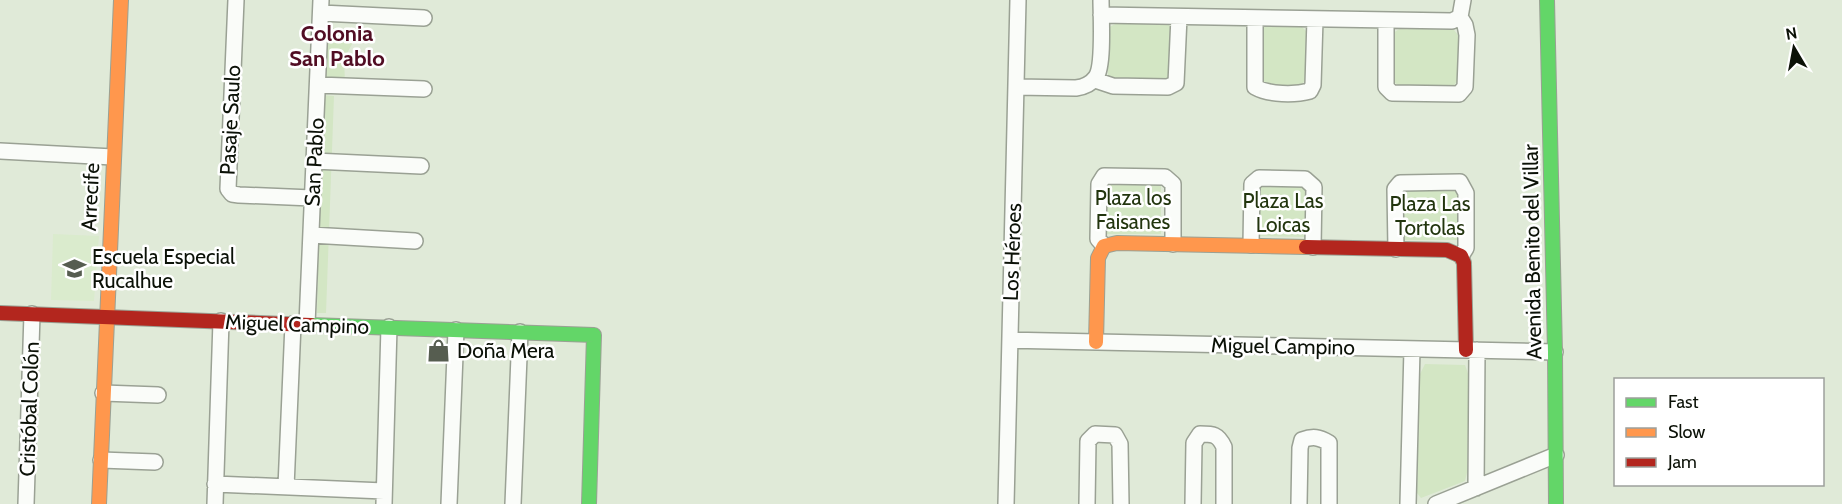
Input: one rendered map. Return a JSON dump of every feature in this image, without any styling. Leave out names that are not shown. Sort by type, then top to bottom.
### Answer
[{"type":"street","name":"Arrecife","points":[[99,504],[105,317],[121,0]]},
{"type":"street","name":"Pasaje Saulo","points":[[236,0],[228,189],[232,194],[238,195],[312,198]]},
{"type":"street","name":"Los Héroes","points":[[1006,504],[1018,0]]},
{"type":"street","points":[[1386,20],[1386,87],[1392,93],[1459,94],[1465,87],[1467,35],[1465,25],[1460,18],[1464,0]]},
{"type":"street","name":"Avenida Benito del Villar","points":[[1547,0],[1556,352],[1556,504]]},
{"type":"street","points":[[321,7],[424,18]]},
{"type":"street","name":"San Pablo","points":[[286,487],[300,324],[311,235],[321,7]]},
{"type":"street","points":[[1016,87],[1076,88],[1085,87],[1095,80],[1100,69],[1101,8],[1179,17],[1452,21],[1460,18]]},
{"type":"street","points":[[1095,80],[1113,86],[1168,87],[1176,83],[1179,17]]},
{"type":"street","points":[[1255,18],[1255,87],[1262,91],[1303,93],[1310,91],[1313,85],[1315,19]]},
{"type":"street","points":[[318,85],[424,89]]},
{"type":"street","points":[[0,151],[113,158]]},
{"type":"street","points":[[314,161],[421,166]]},
{"type":"street","points":[[1104,246],[1098,238],[1098,228],[1099,184],[1104,176],[1165,177],[1173,184],[1173,244]]},
{"type":"street","points":[[1251,245],[1252,184],[1259,178],[1305,178],[1314,187],[1313,247]]},
{"type":"street","points":[[1396,249],[1395,189],[1400,183],[1460,182],[1466,193],[1466,248],[1461,256]]},
{"type":"street","points":[[311,235],[415,241]]},
{"type":"street","points":[[1096,342],[1098,258],[1104,246],[1116,243],[1447,250],[1461,256],[1464,263],[1472,350],[1476,488]]},
{"type":"street","name":"Miguel Campino","points":[[0,313],[594,335],[589,504]]},
{"type":"street","name":"Cristóbal Colón","points":[[26,504],[32,314]]},
{"type":"street","points":[[214,504],[221,321]]},
{"type":"street","points":[[215,484],[286,487],[384,498],[389,327]]},
{"type":"street","points":[[449,504],[456,330]]},
{"type":"street","points":[[513,504],[520,332]]},
{"type":"street","name":"Miguel Campino","points":[[1010,340],[1556,352]]},
{"type":"street","points":[[1408,504],[1412,349]]},
{"type":"street","points":[[103,393],[158,395]]},
{"type":"street","points":[[1087,504],[1088,441],[1095,434],[1115,435],[1120,444],[1120,504]]},
{"type":"street","points":[[1193,504],[1194,443],[1200,434],[1214,434],[1220,438],[1224,447],[1224,504]]},
{"type":"street","points":[[1299,504],[1300,448],[1302,440],[1310,437],[1321,438],[1329,443],[1329,504]]},
{"type":"street","points":[[1436,504],[1556,455]]},
{"type":"street","points":[[101,460],[155,462]]},
{"type":"shaded area","name":"Escuela Especial Rucalhue","points":[[53,234],[99,236],[94,301],[51,300]]},
{"type":"green space","points":[[1117,23],[1169,25],[1174,32],[1173,77],[1168,82],[1114,80],[1108,77],[1108,28]]},
{"type":"green space","points":[[1265,26],[1302,27],[1306,31],[1305,80],[1301,86],[1265,85],[1259,76],[1261,31]]},
{"type":"green space","points":[[325,27],[359,31],[344,59],[345,82],[324,79]]},
{"type":"green space","points":[[1401,28],[1454,30],[1459,36],[1457,81],[1453,87],[1398,85],[1393,81],[1393,33]]},
{"type":"green space","points":[[322,95],[334,96],[326,313],[317,313]]},
{"type":"green space","name":"Plaza los Faisanes","points":[[1105,184],[1161,184],[1161,234],[1106,234]]},
{"type":"green space","name":"Plaza Las Loicas","points":[[1259,186],[1308,187],[1306,237],[1258,236]]},
{"type":"green space","name":"Plaza Las Tortolas","points":[[1402,190],[1458,190],[1458,240],[1402,240]]},
{"type":"green space","points":[[1425,364],[1465,365],[1469,376],[1467,473],[1465,481],[1421,498],[1417,493],[1420,374]]},
{"type":"traffic: fast","points":[[1547,0],[1556,504]]},
{"type":"traffic: fast","points":[[311,325],[594,335],[589,504]]},
{"type":"traffic: slow","points":[[99,504],[121,0]]},
{"type":"traffic: slow","points":[[1096,342],[1098,258],[1104,246],[1117,243],[1306,247]]},
{"type":"traffic: jam","points":[[1306,247],[1447,250],[1461,256],[1464,263],[1466,350]]},
{"type":"traffic: jam","points":[[0,313],[311,325]]},
{"type":"place","name":"Escuela Especial Rucalhue","points":[[74,268]]},
{"type":"place","name":"Doña Mera","points":[[439,350]]},
{"type":"district","name":"Colonia San Pablo","points":[[337,46]]}]
